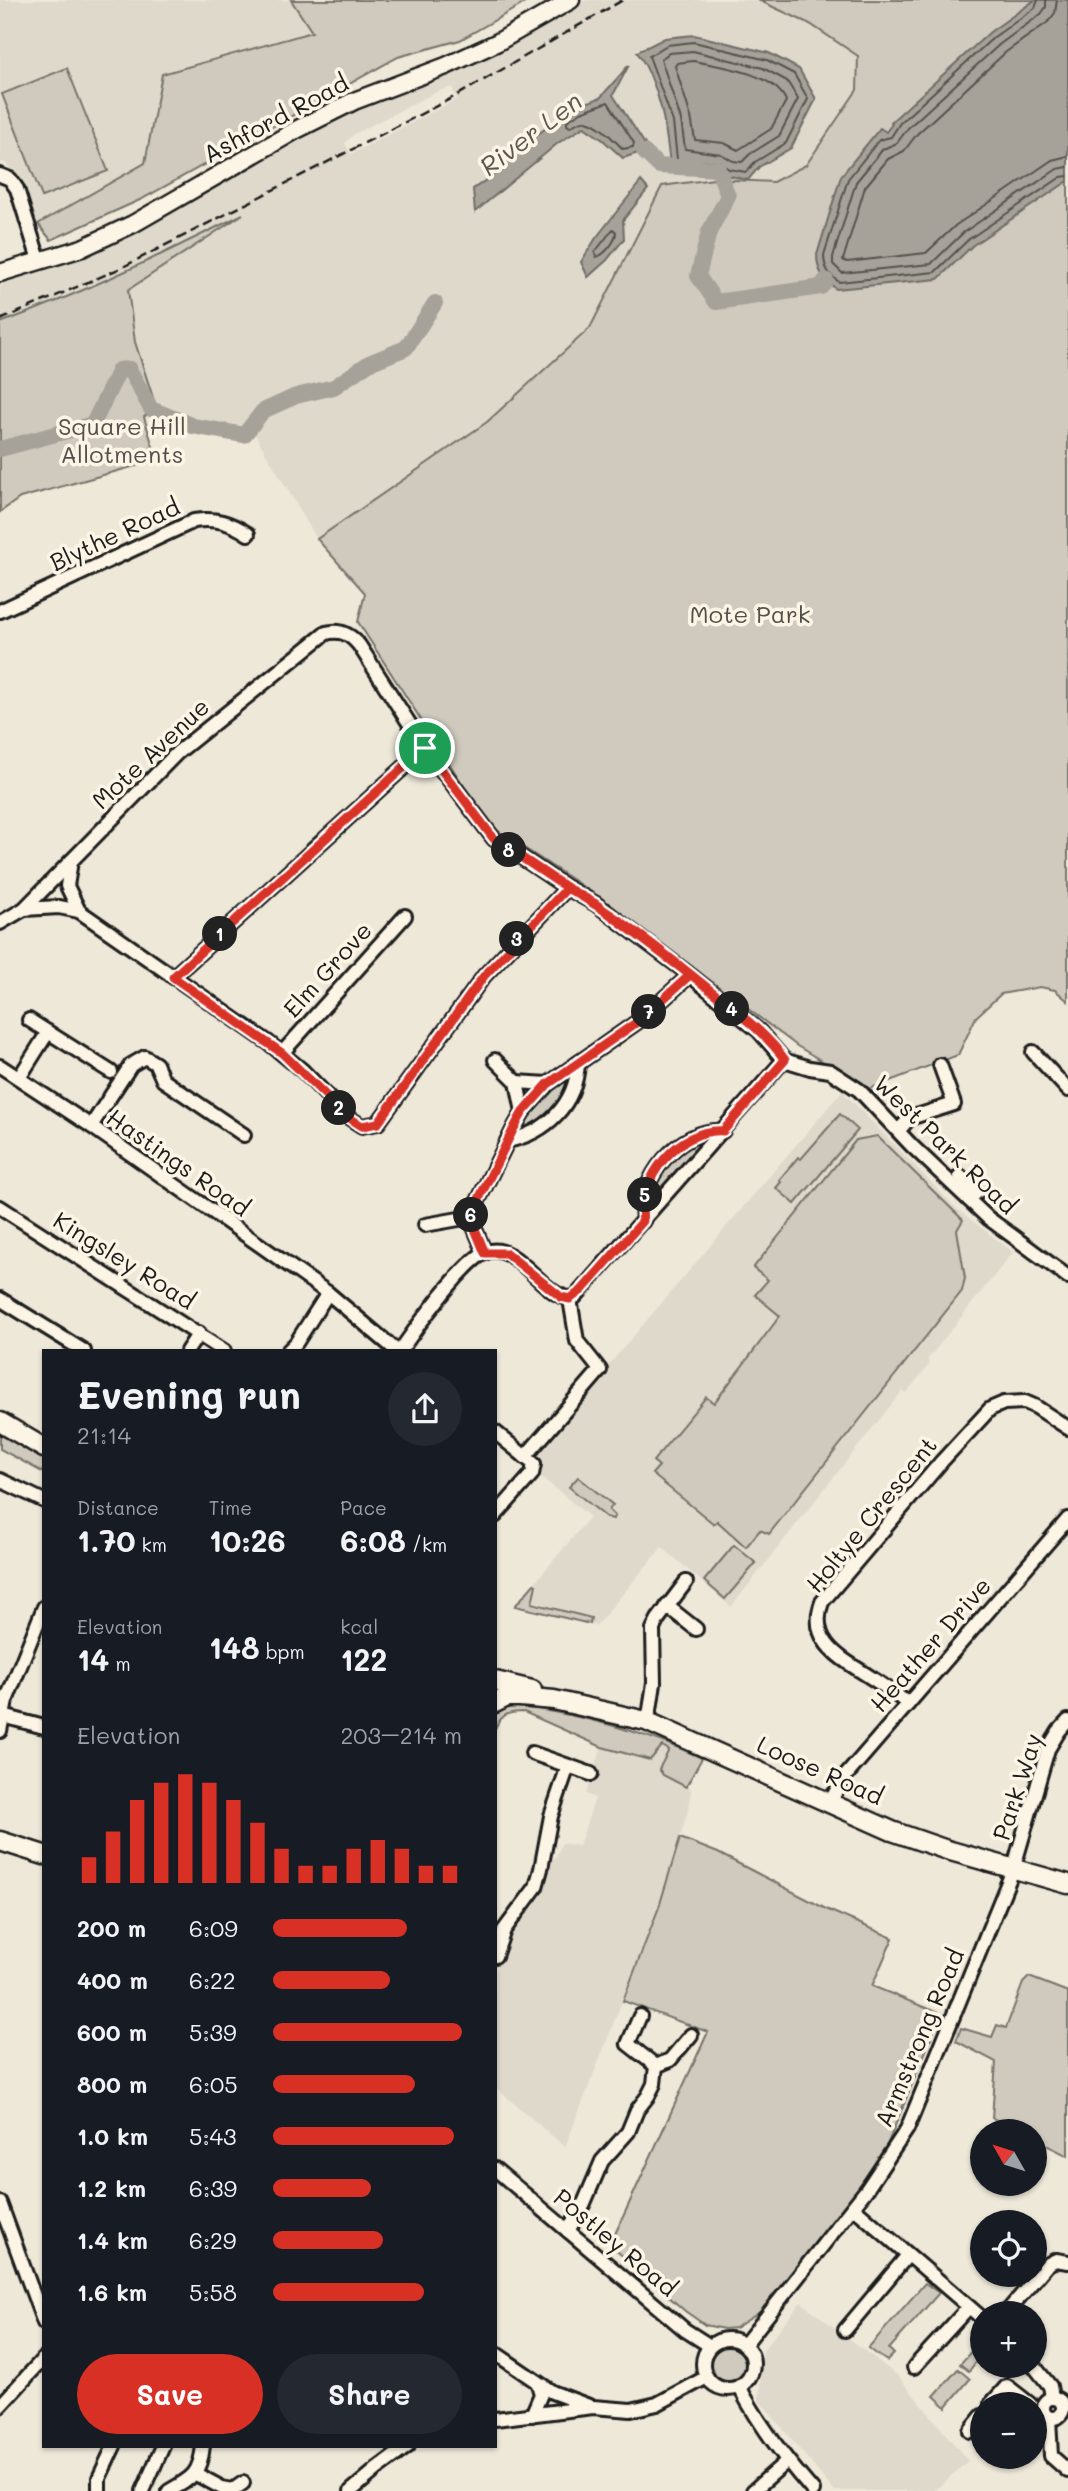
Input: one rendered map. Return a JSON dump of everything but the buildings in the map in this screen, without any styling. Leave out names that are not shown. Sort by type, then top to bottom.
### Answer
[{"type":"highway","points":[[0,1422],[42,1447]]},
{"type":"highway","name":"Loose Road","points":[[497,1682],[531,1690],[554,1700]]},
{"type":"highway","name":"Loose Road","points":[[497,1702],[520,1697],[554,1700],[646,1721],[892,1831],[1013,1870],[1068,1884]]},
{"type":"highway","points":[[0,1841],[42,1854]]},
{"type":"main road","name":"Ashford Road","points":[[0,273],[82,247],[133,224],[354,101],[446,66],[498,42],[571,0]]},
{"type":"street","points":[[0,175],[10,179],[17,189],[39,260]]},
{"type":"street","name":"Blythe Road","points":[[0,611],[194,521],[220,520],[231,523],[248,534]]},
{"type":"street","name":"Mote Avenue","points":[[0,923],[24,909],[148,781],[202,732],[326,633],[341,632],[351,636],[359,645],[425,748]]},
{"type":"street","points":[[173,977],[425,748],[494,839],[596,904],[690,975],[759,1031],[785,1060],[582,1290],[570,1299],[561,1297],[506,1253],[485,1253],[470,1264],[400,1349]]},
{"type":"street","points":[[71,861],[67,886],[79,911]]},
{"type":"street","points":[[24,909],[59,907],[79,911],[282,1053],[348,1117],[362,1126],[378,1123],[484,976],[567,888]]},
{"type":"street","name":"Elm Grove","points":[[282,1053],[405,916]]},
{"type":"street","points":[[485,1253],[470,1217],[523,1112],[548,1084],[640,1020],[690,975]]},
{"type":"street","points":[[29,1020],[111,1072]]},
{"type":"street","points":[[19,1078],[48,1032]]},
{"type":"street","points":[[1033,1052],[1068,1090]]},
{"type":"street","points":[[91,1126],[131,1065],[145,1057],[156,1063],[163,1080],[244,1135]]},
{"type":"street","points":[[495,1060],[517,1082],[523,1112]]},
{"type":"street","name":"West Park Road","points":[[785,1060],[830,1071],[859,1090],[969,1200],[1004,1231],[1068,1277]]},
{"type":"street","points":[[507,1141],[536,1132],[559,1111],[573,1090],[578,1063]]},
{"type":"street","points":[[898,1130],[910,1118],[954,1104],[940,1065]]},
{"type":"street","name":"Hastings Road","points":[[0,1066],[91,1126],[330,1294],[396,1349]]},
{"type":"street","points":[[517,1082],[548,1084]]},
{"type":"street","points":[[643,1221],[641,1207],[644,1195],[648,1183],[660,1165],[685,1142],[713,1130],[723,1131]]},
{"type":"street","points":[[960,1176],[977,1192],[969,1200]]},
{"type":"street","name":"Kingsley Road","points":[[0,1208],[221,1349]]},
{"type":"street","points":[[425,1225],[470,1217]]},
{"type":"street","points":[[297,1348],[330,1294]]},
{"type":"street","points":[[0,1299],[81,1349]]},
{"type":"street","points":[[525,1457],[600,1370],[577,1341],[570,1299]]},
{"type":"street","points":[[188,1349],[199,1333]]},
{"type":"street","name":"Holtye Crescent","points":[[908,1704],[847,1663],[829,1647],[819,1625],[822,1602],[990,1409],[1004,1403],[1025,1402],[1068,1428]]},
{"type":"street","points":[[497,1434],[534,1464],[532,1474],[497,1514]]},
{"type":"street","points":[[0,1479],[42,1501]]},
{"type":"street","name":"Heather Drive","points":[[830,1802],[843,1779],[1068,1519]]},
{"type":"street","points":[[646,1721],[654,1683],[653,1629],[686,1582]]},
{"type":"street","points":[[667,1606],[696,1629]]},
{"type":"street","points":[[0,1731],[6,1701],[42,1612]]},
{"type":"street","points":[[4,1716],[42,1726]]},
{"type":"street","name":"Park Way","points":[[1013,1870],[1048,1749],[1068,1721]]},
{"type":"street","points":[[532,1754],[591,1774]]},
{"type":"street","points":[[497,1950],[504,1930],[536,1887],[551,1816],[568,1766]]},
{"type":"street","name":"Armstrong Road","points":[[745,2344],[853,2207],[910,2122],[1013,1870]]},
{"type":"street","points":[[640,2016],[628,2044],[656,2066]]},
{"type":"street","points":[[656,2066],[670,2060],[691,2035]]},
{"type":"street","points":[[568,2231],[603,2161],[628,2132],[636,2110],[648,2096],[654,2084],[656,2066]]},
{"type":"street","name":"Postley Road","points":[[497,2171],[685,2330],[710,2346]]},
{"type":"street","points":[[0,2203],[42,2318]]},
{"type":"street","points":[[853,2207],[969,2307],[914,2367]]},
{"type":"street","points":[[845,2330],[908,2255]]},
{"type":"street","points":[[1015,2301],[1048,2264],[1056,2260],[1068,2262]]},
{"type":"street","points":[[730,2338],[745,2344],[752,2356],[753,2368],[749,2378],[739,2386],[726,2389],[714,2384],[707,2377],[703,2365],[710,2346],[719,2340],[730,2338]]},
{"type":"street","points":[[497,2354],[552,2392],[593,2407]]},
{"type":"street","points":[[0,2406],[42,2360]]},
{"type":"street","points":[[497,2419],[593,2407],[631,2410],[657,2404],[707,2377]]},
{"type":"street","points":[[1044,2378],[1050,2386],[1052,2407],[1051,2456],[1068,2470]]},
{"type":"street","points":[[532,2415],[541,2394],[538,2384]]},
{"type":"street","points":[[739,2386],[787,2461],[813,2491]]},
{"type":"street","points":[[1002,2392],[1007,2386],[1020,2392]]},
{"type":"street","points":[[99,2491],[99,2478],[113,2448]]},
{"type":"street","points":[[142,2491],[162,2448]]},
{"type":"street","points":[[169,2491],[196,2474],[203,2448]]},
{"type":"street","points":[[351,2491],[402,2448]]},
{"type":"street","points":[[753,2491],[787,2461]]},
{"type":"street","points":[[196,2474],[222,2488],[237,2488]]},
{"type":"shaded area","points":[[0,0],[291,0],[313,31],[162,74],[169,153],[145,163],[38,224],[15,174],[5,163],[0,162]]},
{"type":"shaded area","points":[[587,0],[758,0],[810,24],[858,56],[857,90],[806,165],[773,182],[714,179],[662,186],[590,328],[487,422],[317,539],[254,433],[156,407],[135,342],[128,290],[0,348],[0,281],[90,253],[345,116],[430,80]],"holes":[[[452,87],[457,99],[351,154],[345,143],[354,134],[438,91]]]},
{"type":"shaded area","points":[[842,1091],[956,1208],[1013,1252],[928,1359],[929,1365],[906,1393],[902,1391],[731,1607],[662,1547],[596,1626],[515,1606],[590,1517],[539,1475],[544,1463],[534,1453]]},
{"type":"shaded area","points":[[662,1746],[669,1750],[661,1763],[663,1775],[691,1789],[689,1807],[659,1907],[565,2147],[497,2089],[497,1968],[512,1928],[537,1893],[550,1861],[556,1857],[562,1843],[579,1846],[595,1798],[586,1794],[602,1747],[650,1760]]},
{"type":"shaded area","points":[[801,2302],[898,2376],[968,2461],[934,2491],[834,2491],[759,2400],[763,2350]]},
{"type":"green space","points":[[291,0],[530,0],[460,40],[398,57],[142,199],[51,240],[38,224],[145,163],[162,74],[312,32]]},
{"type":"green space","name":"Mote Park","points":[[758,0],[1068,0],[1068,1001],[1055,990],[1040,987],[1001,994],[976,1017],[958,1055],[869,1089],[797,1046],[605,901],[489,825],[358,622],[365,593],[317,539],[487,422],[590,328],[662,186],[714,179],[773,182],[806,165],[857,90],[858,56],[810,24]]},
{"type":"green space","points":[[67,68],[108,171],[42,197],[2,94]]},
{"type":"green space","name":"Square Hill Allotments","points":[[243,214],[128,290],[135,342],[156,407],[144,417],[157,460],[20,498],[0,512],[0,323],[93,286]]},
{"type":"green space","points":[[571,1076],[557,1102],[545,1116],[521,1134],[518,1131],[534,1108]]},
{"type":"green space","points":[[840,1114],[858,1130],[795,1204],[776,1188],[781,1182],[779,1180]]},
{"type":"green space","points":[[877,1136],[963,1220],[957,1230],[965,1278],[962,1291],[769,1534],[760,1530],[746,1547],[717,1521],[714,1524],[652,1474],[659,1466],[653,1461],[706,1397],[714,1403],[780,1316],[755,1295],[768,1280],[753,1268],[856,1140]]},
{"type":"green space","points":[[708,1138],[647,1208],[655,1183],[667,1163],[684,1148]]},
{"type":"green space","points":[[0,1432],[42,1456],[42,1472],[0,1449]]},
{"type":"green space","points":[[578,1477],[613,1505],[609,1510],[615,1516],[613,1519],[606,1517],[569,1487]]},
{"type":"green space","points":[[734,1545],[756,1563],[725,1599],[704,1581]]},
{"type":"green space","points":[[534,1584],[532,1603],[591,1618],[590,1624],[515,1606]]},
{"type":"green space","points":[[517,1706],[565,1714],[611,1725],[702,1758],[686,1787],[663,1775],[659,1769],[669,1750],[662,1746],[650,1760],[602,1747],[524,1712],[506,1715],[497,1725],[497,1713],[507,1707]]},
{"type":"green space","points":[[680,1838],[718,1853],[826,1909],[893,1938],[872,1986],[941,2014],[885,2150],[829,2230],[775,2298],[735,2328],[705,2325],[685,2311],[610,2245],[708,2032],[623,2001],[659,1907]]},
{"type":"green space","points":[[1029,1977],[1068,1992],[1068,2156],[1047,2146],[1047,2119],[992,2118],[996,2062],[956,2041],[961,2028],[992,2037],[997,2025],[1006,2028],[1023,1983]]},
{"type":"green space","points":[[925,2283],[939,2293],[889,2349],[894,2354],[887,2361],[868,2348]]},
{"type":"green space","points":[[729,2343],[743,2349],[749,2363],[743,2377],[729,2383],[715,2377],[709,2363],[715,2349]]},
{"type":"green space","points":[[970,2353],[969,2371],[960,2364]]},
{"type":"green space","points":[[958,2369],[970,2379],[946,2407],[934,2396]]},
{"type":"water","points":[[1035,0],[1068,0],[1068,181],[973,245],[938,279],[836,289],[822,275],[817,255],[841,176],[880,128],[886,132],[891,122],[990,32]]},
{"type":"water","points":[[694,35],[769,53],[799,69],[816,99],[791,148],[759,167],[748,180],[726,175],[718,169],[685,166],[677,170],[670,165],[664,121],[656,92],[637,52],[665,38]]},
{"type":"water","points":[[629,65],[613,95],[659,166],[655,171],[641,152],[623,158],[584,127],[558,143],[475,212],[473,189],[554,122],[578,106],[600,98]]},
{"type":"water","points":[[641,181],[648,189],[623,220],[624,239],[607,260],[588,277],[581,262],[596,238]]},
{"type":"waterway","name":"River Len","points":[[644,152],[659,166],[718,169],[728,196],[709,232],[698,276],[716,302],[821,287],[826,280]]},
{"type":"waterway","name":"River Len","points":[[0,449],[93,424],[119,370],[129,369],[151,409],[193,426],[244,435],[263,411],[296,396],[334,387],[369,363],[406,348],[435,303]]},
{"type":"railway","points":[[0,320],[121,268],[349,151],[456,96],[623,0]]},
{"type":"route","points":[[425,748],[173,977],[282,1053],[348,1117],[362,1126],[378,1123],[484,976],[567,888],[596,904],[690,975],[768,1038],[785,1060],[773,1076],[723,1131],[713,1130],[685,1142],[660,1165],[648,1183],[641,1207],[643,1221],[582,1290],[570,1299],[561,1297],[506,1253],[485,1253],[470,1217],[523,1112],[548,1084],[640,1020],[690,975],[635,934],[596,904],[494,839],[425,748]]}]
